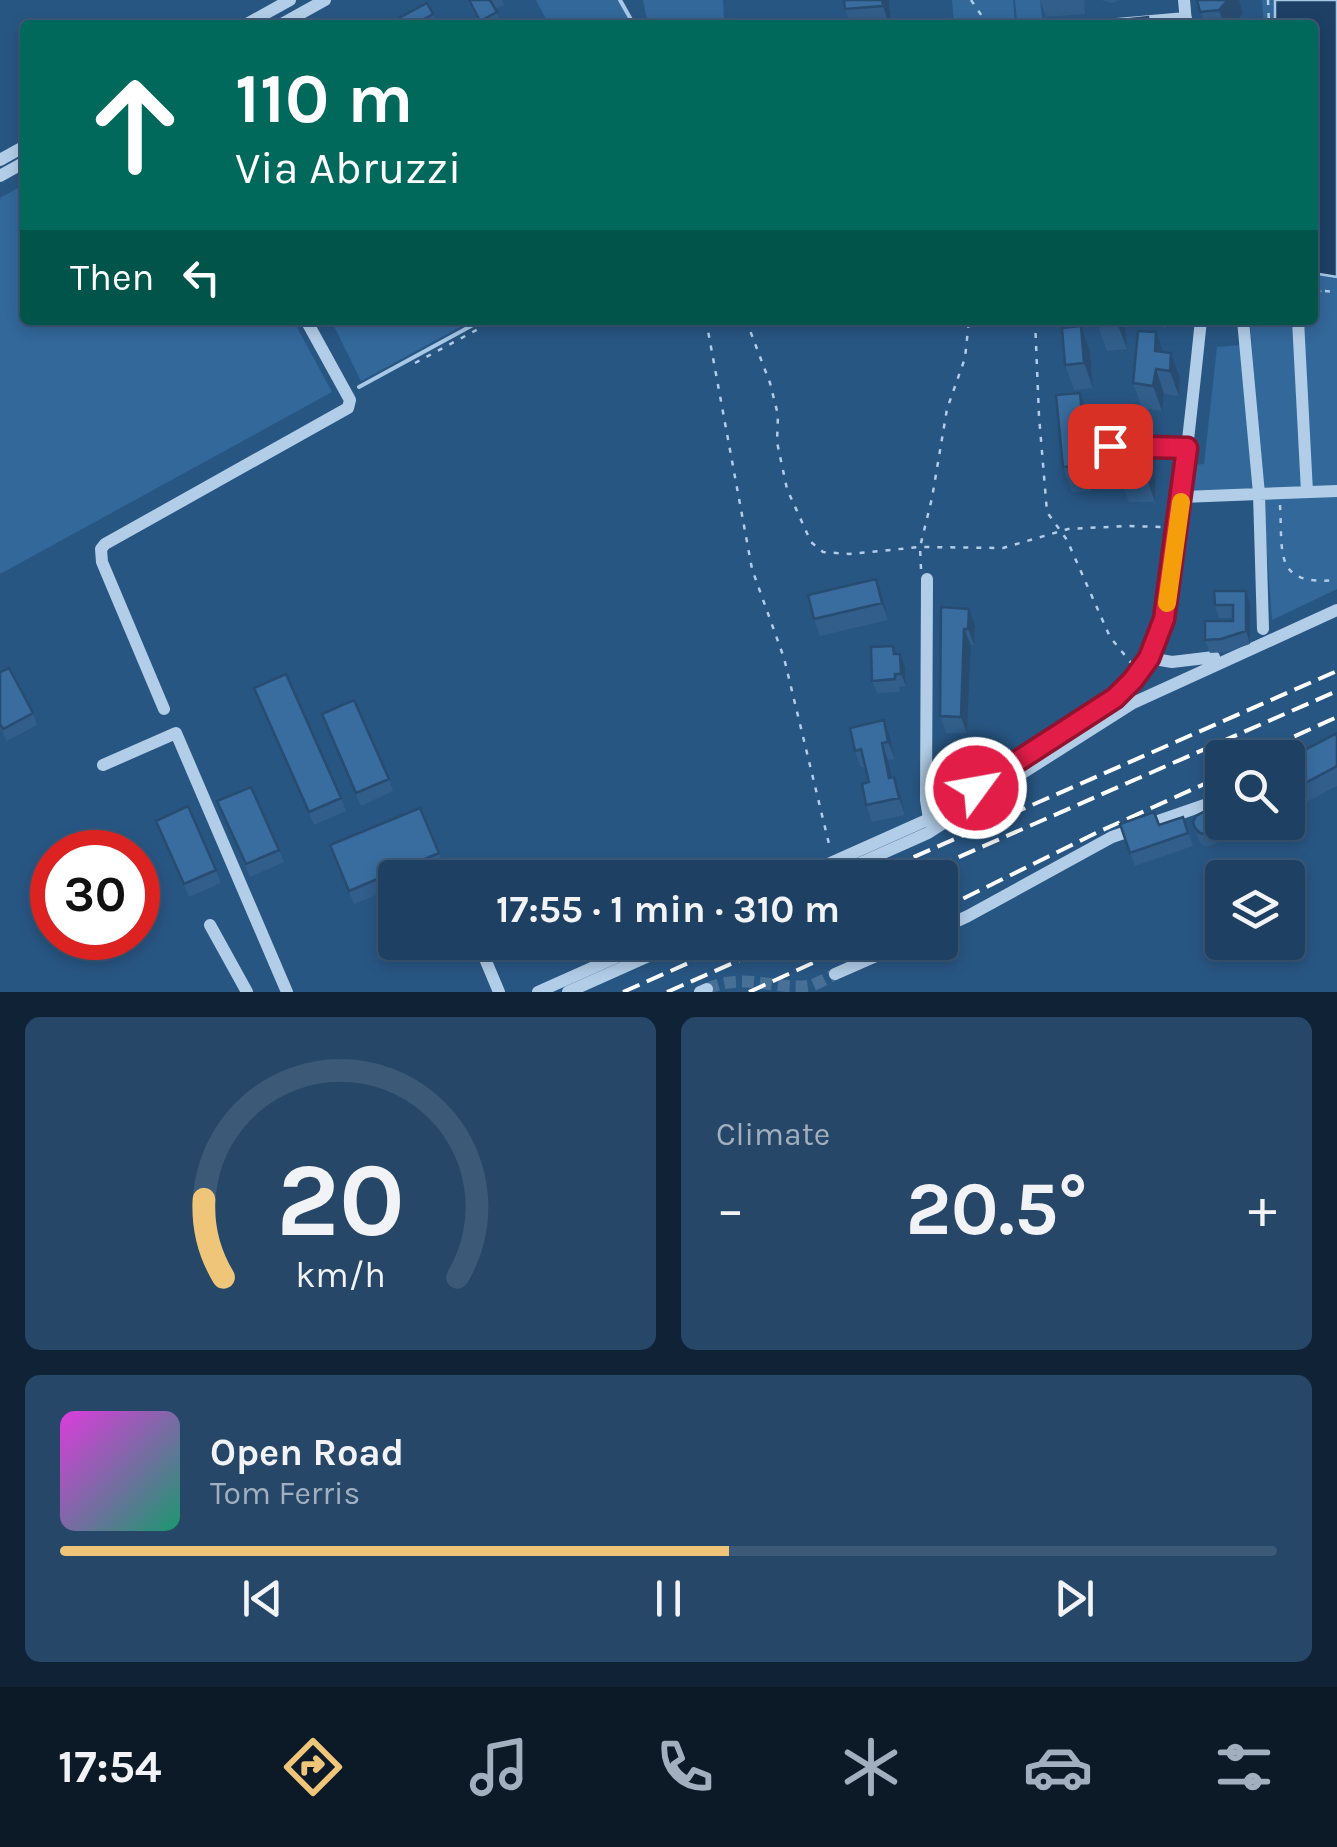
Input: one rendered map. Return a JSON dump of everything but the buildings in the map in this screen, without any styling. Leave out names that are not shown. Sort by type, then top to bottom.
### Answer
[{"type":"street","points":[[254,20],[290,0]]},
{"type":"street","points":[[289,20],[325,0]]},
{"type":"street","points":[[164,709],[102,562],[102,549],[348,408],[350,400],[309,325]]},
{"type":"street","points":[[839,860],[929,820],[1104,707],[1140,672],[1164,619],[1200,325]]},
{"type":"street","points":[[1243,325],[1259,494],[1264,629]]},
{"type":"street","points":[[1298,325],[1307,492]]},
{"type":"street","points":[[1110,446],[1187,448]]},
{"type":"street","points":[[1182,497],[1337,491]]},
{"type":"street","points":[[926,578],[929,820]]},
{"type":"street","points":[[1284,635],[1337,600]]},
{"type":"street","points":[[868,860],[928,833],[1132,703],[1337,610]]},
{"type":"street","points":[[1149,658],[1172,662],[1214,657]]},
{"type":"street","points":[[103,765],[176,733],[287,992]]},
{"type":"street","points":[[958,920],[1112,837],[1205,805]]},
{"type":"street","points":[[210,925],[248,992]]},
{"type":"street","points":[[486,960],[499,992]]},
{"type":"street","points":[[538,992],[610,960]]},
{"type":"street","points":[[568,992],[640,960]]},
{"type":"street","points":[[835,974],[867,960]]},
{"type":"path","points":[[1318,291],[1337,292]]},
{"type":"path","points":[[1318,295],[1321,291]]},
{"type":"path","points":[[415,363],[486,325]]},
{"type":"path","points":[[707,325],[752,569],[784,658],[834,860]]},
{"type":"path","points":[[748,325],[778,415],[776,442],[786,489],[812,542],[823,552],[1004,548],[1086,527],[1178,528]]},
{"type":"path","points":[[926,578],[919,563],[920,547],[947,409],[965,358],[968,325]]},
{"type":"path","points":[[1035,325],[1047,512],[1077,561],[1110,637],[1140,672]]},
{"type":"path","points":[[1279,493],[1288,570],[1306,580],[1337,580]]},
{"type":"shaded area","points":[[536,0],[618,0],[628,20],[546,20]]},
{"type":"shaded area","points":[[643,0],[723,0],[724,20],[648,20]]},
{"type":"shaded area","points":[[952,0],[1013,0],[1015,20],[954,20]]},
{"type":"shaded area","points":[[1015,0],[1040,0],[1042,19],[1017,20]]},
{"type":"shaded area","points":[[1262,0],[1337,0],[1337,589],[1272,620],[1250,325],[1318,325],[1318,20],[1264,20]]},
{"type":"shaded area","points":[[1275,0],[1337,0],[1337,277],[1318,273],[1318,20],[1275,20]]},
{"type":"shaded area","points":[[20,187],[20,325],[296,325],[332,392],[0,574],[0,198]]},
{"type":"shaded area","points":[[333,325],[464,325],[361,381]]},
{"type":"shaded area","points":[[1242,345],[1252,490],[1192,490],[1193,465],[1204,464],[1217,347]]},
{"type":"waterway","points":[[620,0],[631,20]]},
{"type":"waterway","points":[[359,387],[473,325]]},
{"type":"tunnel","points":[[707,989],[735,982],[813,985],[835,974]]},
{"type":"railway","points":[[907,860],[1337,671]]},
{"type":"railway","points":[[952,860],[1337,691]]},
{"type":"railway","points":[[1287,740],[1337,717]]},
{"type":"railway","points":[[958,901],[1205,784]]},
{"type":"railway","points":[[623,992],[695,960]]},
{"type":"railway","points":[[667,992],[740,960]]},
{"type":"railway","points":[[749,992],[819,960]]},
{"type":"slow traffic","points":[[1167,603],[1181,502]]},
{"type":"route","points":[[976,788],[1115,698],[1140,672],[1156,643],[1164,619],[1187,448],[1110,446]]}]
